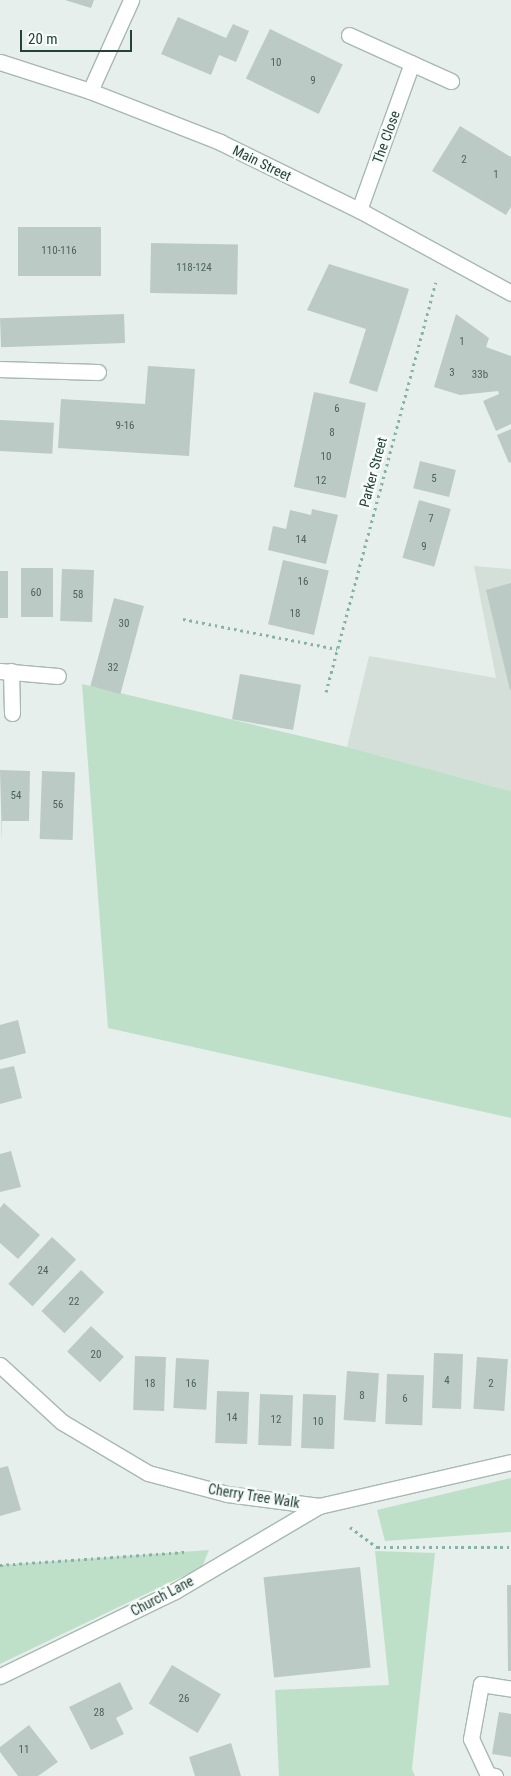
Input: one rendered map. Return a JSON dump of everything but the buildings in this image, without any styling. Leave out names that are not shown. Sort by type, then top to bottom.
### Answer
[{"type":"street","points":[[90,91],[131,0]]},
{"type":"street","points":[[349,35],[451,81]]},
{"type":"street","name":"Main Street","points":[[0,62],[90,91],[220,142],[359,210],[442,258],[511,293]]},
{"type":"street","name":"The Close","points":[[359,210],[412,63]]},
{"type":"street","points":[[0,369],[98,372]]},
{"type":"street","points":[[12,713],[6,671],[58,676]]},
{"type":"street","name":"Cherry Tree Walk","points":[[0,1365],[62,1422],[148,1473],[227,1494],[319,1506],[511,1462]]},
{"type":"street","name":"Church Lane","points":[[0,1676],[175,1591],[319,1506]]},
{"type":"street","points":[[495,1776],[488,1775],[471,1738],[481,1684],[511,1689]]},
{"type":"path","name":"Parker Street","points":[[326,692],[442,258]]},
{"type":"path","points":[[182,619],[338,649]]},
{"type":"path","points":[[319,1506],[378,1547],[511,1547]]},
{"type":"path","points":[[0,1565],[191,1551]]},
{"type":"shaded area","points":[[474,566],[511,569],[511,791],[347,747],[369,656],[496,678]]},
{"type":"green space","points":[[82,684],[347,747],[511,791],[511,1118],[108,1028]]},
{"type":"green space","points":[[511,1478],[511,1532],[385,1541],[377,1510]]},
{"type":"green space","points":[[209,1550],[202,1567],[0,1664],[0,1565]]},
{"type":"green space","points":[[375,1551],[435,1553],[412,1769],[415,1776],[279,1776],[275,1690],[389,1685]]}]
